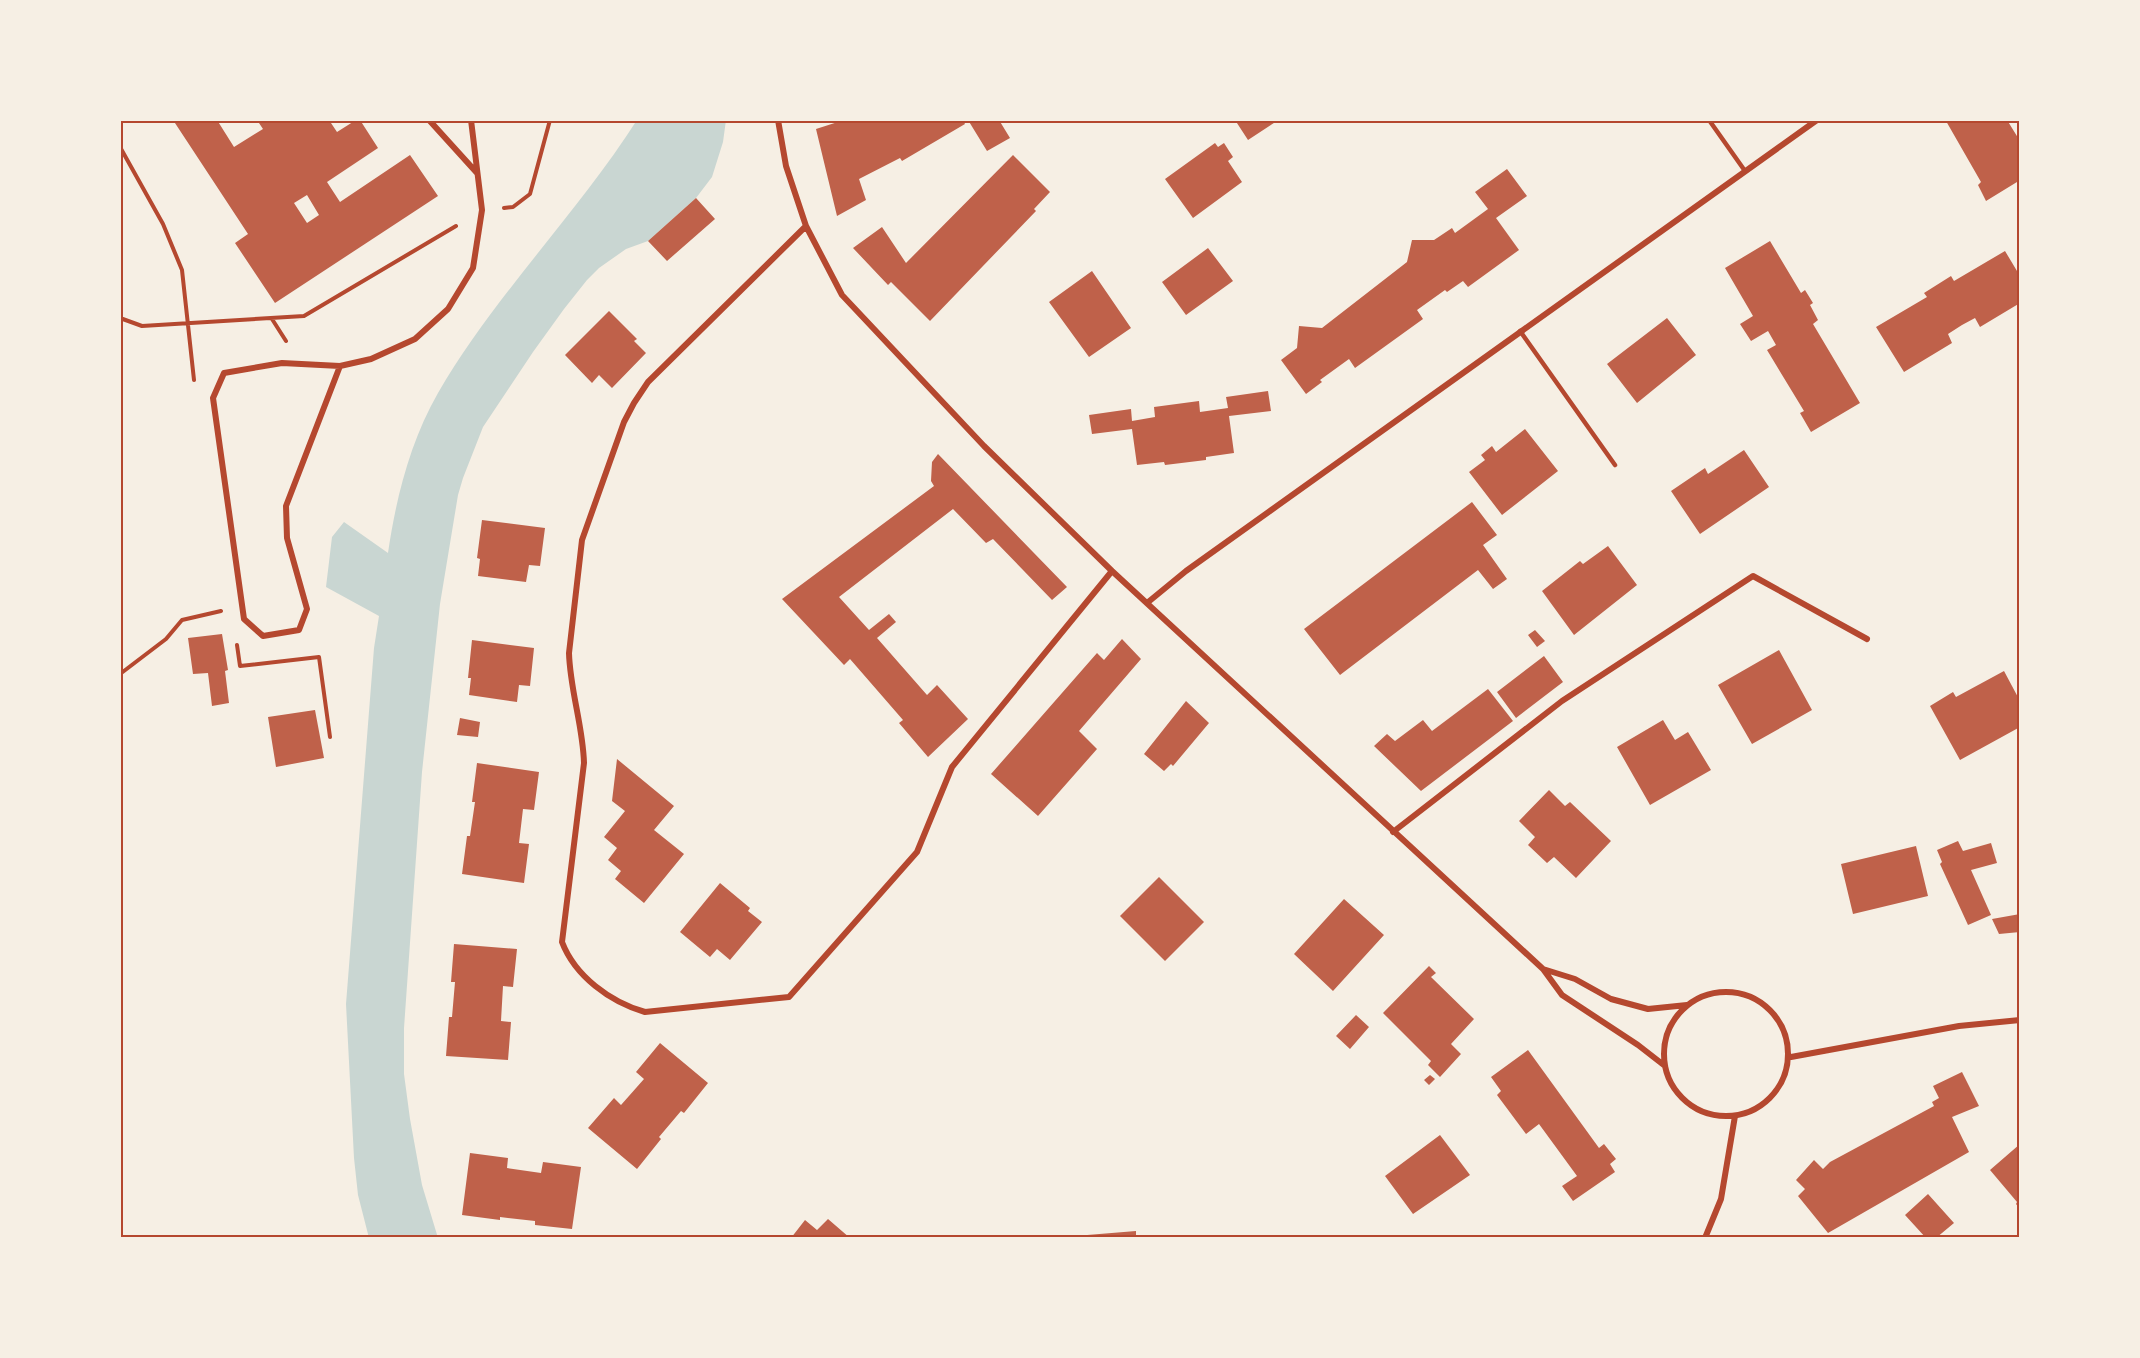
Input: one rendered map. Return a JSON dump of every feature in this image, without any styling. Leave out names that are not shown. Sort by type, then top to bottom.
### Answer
[{"type":"street","points":[[429,120],[477,173]]},
{"type":"street","points":[[340,366],[286,507],[287,538],[307,609],[299,630],[263,636],[243,619],[213,398],[224,373],[282,363],[340,366],[372,360],[415,339],[448,309],[473,268],[482,210],[471,120]]},
{"type":"street","points":[[778,120],[786,166],[806,226],[842,295],[984,446],[1112,571],[1543,969],[1562,995],[1638,1045],[1665,1066]]},
{"type":"street","points":[[1147,603],[1186,571],[1816,120]]},
{"type":"street","points":[[806,226],[648,382],[624,423],[582,540],[569,671],[584,746],[584,763],[562,942],[568,957],[581,972],[624,1005],[645,1012],[789,997],[917,852],[952,767],[1112,571]]},
{"type":"street","points":[[1393,832],[1562,701],[1752,576],[1867,639]]},
{"type":"street","points":[[1543,969],[1575,979],[1611,999],[1648,1009],[1689,1005]]},
{"type":"street","points":[[1718,992],[1749,996],[1768,1007],[1781,1024],[1791,1057],[1784,1078],[1773,1096],[1755,1109],[1735,1116],[1706,1113],[1687,1102],[1673,1086],[1665,1066],[1664,1051],[1669,1030],[1680,1012],[1697,999],[1718,992]]},
{"type":"street","points":[[1791,1057],[1959,1026],[2020,1020]]},
{"type":"street","points":[[1705,1238],[1721,1199],[1735,1116]]},
{"type":"lane","points":[[1709,120],[1745,171]]},
{"type":"lane","points":[[1520,331],[1615,465]]},
{"type":"path","points":[[120,318],[142,326],[304,316],[482,210],[513,207],[530,194],[550,120]]},
{"type":"path","points":[[120,147],[163,224],[182,270],[187,323]]},
{"type":"path","points":[[272,319],[299,364]]},
{"type":"path","points":[[120,674],[166,639],[182,620],[224,610],[229,614]]},
{"type":"path","points":[[236,636],[240,666],[319,657],[330,737]]},
{"type":"shaded area","points":[[637,120],[726,120],[723,142],[712,177],[696,198],[648,241],[626,249],[599,268],[587,280],[533,352],[483,427],[463,478],[458,495],[440,604],[422,772],[404,1028],[404,1074],[410,1119],[422,1185],[438,1238],[369,1238],[358,1195],[354,1158],[346,1004],[374,648],[379,616],[326,587],[332,537],[344,522],[388,553],[395,512],[412,451],[438,393],[485,322],[589,189]]},
{"type":"building","points":[[173,120],[217,120],[234,147],[263,129],[257,120],[329,120],[337,132],[356,120],[360,120],[378,148],[327,182],[340,202],[410,155],[438,196],[275,303],[235,243],[248,234]],"holes":[[[307,195],[319,215],[307,223],[294,203]]]},
{"type":"building","points":[[844,120],[900,120],[901,122],[904,120],[963,120],[965,124],[902,161],[900,158],[859,179],[866,200],[837,216],[816,129]]},
{"type":"building","points":[[968,120],[999,120],[1010,138],[987,151]]},
{"type":"building","points":[[1235,120],[1276,120],[1277,121],[1248,140]]},
{"type":"building","points":[[2007,120],[2020,141],[2020,187],[2017,182],[1986,201],[1978,185],[1981,182],[1946,121]]},
{"type":"building","points":[[1215,143],[1218,147],[1224,143],[1233,157],[1228,161],[1242,182],[1193,218],[1165,179]]},
{"type":"building","points":[[1013,155],[1050,192],[1034,209],[1036,211],[930,321],[891,282],[888,285],[853,248],[882,227],[906,263]]},
{"type":"building","points":[[1507,169],[1527,196],[1496,218],[1519,250],[1468,287],[1463,281],[1447,292],[1445,290],[1417,310],[1423,319],[1355,368],[1349,359],[1320,380],[1322,382],[1306,394],[1281,360],[1297,348],[1299,326],[1322,328],[1407,262],[1412,240],[1434,240],[1452,228],[1455,233],[1488,209],[1475,192]]},
{"type":"building","points":[[696,198],[715,219],[667,261],[648,241]]},
{"type":"building","points":[[1770,241],[1801,293],[1805,290],[1813,303],[1810,305],[1818,320],[1813,324],[1860,403],[1811,432],[1800,413],[1804,411],[1767,350],[1776,345],[1768,331],[1751,341],[1740,324],[1753,316],[1725,268]]},
{"type":"building","points":[[1208,248],[1233,281],[1186,315],[1162,282]]},
{"type":"building","points":[[2005,251],[2020,276],[2020,303],[1980,327],[1975,318],[1962,325],[1948,334],[1952,343],[1904,372],[1876,327],[1927,297],[1924,293],[1951,276],[1954,281]]},
{"type":"building","points":[[1092,271],[1131,328],[1089,357],[1049,302]]},
{"type":"building","points":[[609,311],[637,339],[634,341],[646,353],[612,388],[599,375],[592,383],[565,355]]},
{"type":"building","points":[[1667,318],[1696,355],[1637,403],[1607,364]]},
{"type":"building","points":[[1268,391],[1271,411],[1229,416],[1234,453],[1206,457],[1206,460],[1165,465],[1164,462],[1137,465],[1132,429],[1092,434],[1089,415],[1131,409],[1132,421],[1155,417],[1154,407],[1199,401],[1200,412],[1228,408],[1226,397]]},
{"type":"building","points":[[1525,429],[1558,471],[1502,515],[1469,472],[1485,460],[1481,455],[1492,446],[1496,452]]},
{"type":"building","points":[[1744,450],[1769,487],[1700,534],[1671,491],[1705,468],[1708,474]]},
{"type":"building","points":[[938,454],[1067,587],[1052,600],[993,539],[986,543],[953,509],[839,597],[869,630],[889,614],[896,622],[877,638],[927,695],[937,685],[968,719],[928,757],[899,723],[903,720],[850,659],[844,665],[782,599],[934,486],[931,481],[932,462]]},
{"type":"building","points":[[1472,502],[1497,535],[1483,545],[1507,579],[1493,589],[1478,570],[1340,675],[1304,629]]},
{"type":"building","points":[[482,520],[545,528],[540,566],[529,565],[526,582],[478,576],[480,559],[477,558]]},
{"type":"building","points":[[1608,546],[1637,585],[1574,635],[1542,591],[1580,561],[1583,564]]},
{"type":"building","points":[[1535,630],[1545,641],[1537,647],[1528,635]]},
{"type":"building","points":[[222,634],[228,670],[225,671],[229,703],[212,706],[208,673],[193,674],[188,638]]},
{"type":"building","points":[[1122,639],[1141,659],[1079,731],[1097,749],[1038,816],[991,774],[1097,653],[1104,660]]},
{"type":"building","points":[[472,640],[534,648],[530,686],[519,685],[517,702],[469,695],[471,678],[468,678]]},
{"type":"building","points":[[1779,650],[1812,710],[1752,744],[1718,685]]},
{"type":"building","points":[[1544,656],[1563,682],[1516,718],[1497,692]]},
{"type":"building","points":[[2004,671],[2020,701],[2020,727],[1960,760],[1930,706],[1953,692],[1956,697]]},
{"type":"building","points":[[1488,689],[1513,721],[1421,791],[1374,746],[1387,734],[1395,741],[1423,720],[1432,731]]},
{"type":"building","points":[[1186,701],[1209,723],[1173,766],[1171,764],[1164,771],[1144,754]]},
{"type":"building","points":[[315,710],[324,758],[276,767],[268,717]]},
{"type":"building","points":[[460,718],[480,722],[478,737],[457,735]]},
{"type":"building","points":[[1663,720],[1675,740],[1688,732],[1711,770],[1650,805],[1617,747]]},
{"type":"building","points":[[617,759],[674,806],[654,830],[684,854],[644,903],[615,879],[621,871],[608,860],[617,848],[604,837],[625,811],[612,801]]},
{"type":"building","points":[[477,763],[539,772],[534,810],[523,809],[519,843],[529,844],[524,883],[462,874],[467,836],[470,836],[475,802],[472,802]]},
{"type":"building","points":[[1549,790],[1565,806],[1570,802],[1611,841],[1576,878],[1554,857],[1547,863],[1528,845],[1535,837],[1519,821]]},
{"type":"building","points":[[1958,841],[1963,851],[1991,843],[1997,863],[1971,870],[1991,915],[1968,925],[1940,864],[1942,862],[1937,850]]},
{"type":"building","points":[[1916,846],[1928,896],[1853,914],[1841,864]]},
{"type":"building","points":[[1159,877],[1204,922],[1165,961],[1120,916]]},
{"type":"building","points":[[720,883],[750,908],[748,911],[762,922],[730,960],[717,949],[710,957],[680,932]]},
{"type":"building","points":[[1344,899],[1384,935],[1333,991],[1294,954]]},
{"type":"building","points":[[2020,914],[2020,932],[1999,934],[1992,919]]},
{"type":"building","points":[[454,944],[517,949],[513,987],[503,986],[501,1021],[511,1022],[508,1060],[446,1056],[455,982],[451,982]]},
{"type":"building","points":[[1429,966],[1436,973],[1431,977],[1474,1019],[1451,1044],[1461,1054],[1440,1077],[1428,1065],[1431,1061],[1383,1013]]},
{"type":"building","points":[[1356,1015],[1369,1027],[1350,1049],[1336,1036]]},
{"type":"building","points":[[660,1043],[708,1083],[684,1113],[681,1111],[659,1137],[661,1139],[637,1169],[588,1128],[614,1098],[621,1105],[644,1079],[636,1072]]},
{"type":"building","points":[[1528,1050],[1599,1148],[1604,1144],[1616,1159],[1610,1164],[1615,1172],[1573,1201],[1562,1186],[1577,1176],[1539,1124],[1526,1134],[1497,1095],[1501,1091],[1491,1077]]},
{"type":"building","points":[[1962,1072],[1979,1106],[1952,1117],[1969,1152],[1828,1233],[1798,1196],[1805,1189],[1796,1180],[1814,1160],[1823,1169],[1830,1162],[1934,1106],[1932,1102],[1939,1098],[1933,1086]]},
{"type":"building","points":[[1430,1075],[1435,1079],[1429,1085],[1424,1080]]},
{"type":"building","points":[[1440,1135],[1470,1175],[1413,1214],[1385,1176]]},
{"type":"building","points":[[2020,1144],[2020,1209],[2017,1202],[1990,1170]]},
{"type":"building","points":[[470,1153],[508,1158],[507,1168],[541,1173],[543,1162],[581,1167],[572,1229],[535,1225],[535,1221],[500,1217],[500,1220],[462,1215]]},
{"type":"building","points":[[1928,1194],[1954,1223],[1936,1238],[1926,1238],[1905,1215]]},
{"type":"building","points":[[828,1219],[850,1238],[791,1238],[805,1220],[817,1230]]},
{"type":"building","points":[[1136,1231],[1136,1238],[1075,1238],[1075,1236]]}]
